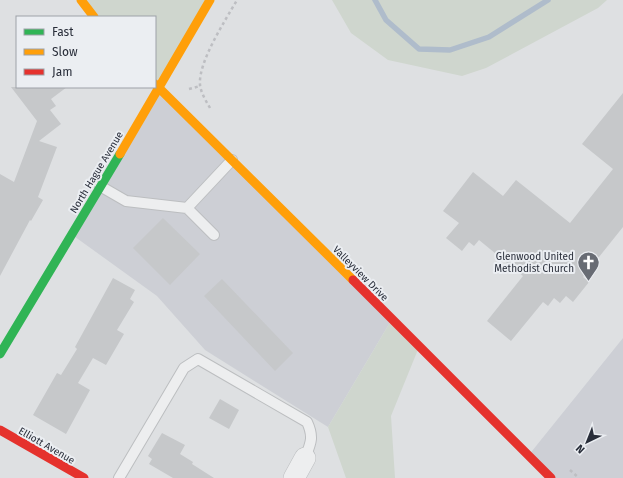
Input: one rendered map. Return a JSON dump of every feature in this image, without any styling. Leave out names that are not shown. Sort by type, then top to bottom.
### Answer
[{"type":"street","points":[[81,0],[93,16]]},
{"type":"street","name":"North Hague Avenue","points":[[157,86],[210,0]]},
{"type":"street","name":"Valleyview Drive","points":[[157,86],[551,478]]},
{"type":"street","name":"North Hague Avenue","points":[[0,354],[100,186],[156,88]]},
{"type":"street","name":"Elliott Avenue","points":[[0,430],[84,478]]},
{"type":"street","points":[[294,478],[305,458]]},
{"type":"lane","points":[[187,208],[232,160]]},
{"type":"lane","points":[[100,186],[126,201],[187,208],[214,235]]},
{"type":"lane","points":[[119,478],[184,368],[198,359],[307,422],[312,433],[311,444],[305,458]]},
{"type":"path","points":[[214,114],[200,86],[201,72],[205,60],[237,0]]},
{"type":"path","points":[[187,90],[200,86]]},
{"type":"path","points":[[568,468],[578,478]]},
{"type":"shaded area","points":[[81,0],[210,0],[156,82],[156,16],[93,16]]},
{"type":"shaded area","points":[[332,0],[607,0],[598,8],[486,68],[462,76],[388,60],[351,33]]},
{"type":"shaded area","points":[[159,89],[392,319],[328,427],[205,350],[157,296],[71,234]]},
{"type":"shaded area","points":[[392,319],[419,347],[391,416],[395,478],[346,478],[328,427]]},
{"type":"shaded area","points":[[623,338],[623,478],[551,478],[528,456]]},
{"type":"building","points":[[11,87],[66,88],[51,99],[56,106],[50,110],[61,124],[39,141],[57,147],[38,197],[43,200],[31,221],[30,220],[0,276],[0,174],[14,182],[37,121]]},
{"type":"building","name":"Glenwood United Methodist Church","points":[[623,93],[623,227],[583,277],[589,282],[573,302],[566,296],[560,303],[554,298],[548,306],[543,302],[511,341],[487,321],[523,276],[479,240],[474,246],[469,242],[462,251],[446,238],[459,223],[443,211],[473,172],[503,196],[516,180],[570,223],[613,169],[582,144]]},
{"type":"building","points":[[163,218],[200,254],[170,285],[133,248]]},
{"type":"building","points":[[113,278],[135,290],[130,299],[134,302],[117,330],[124,334],[106,365],[93,358],[78,383],[90,390],[66,434],[33,415],[57,373],[61,375],[77,349],[75,347]]},
{"type":"building","points":[[222,279],[293,353],[275,371],[204,296]]},
{"type":"building","points":[[220,399],[239,410],[229,429],[209,418]]},
{"type":"building","points":[[162,433],[185,445],[180,454],[193,462],[192,464],[214,478],[173,478],[149,464],[152,459],[148,456]]},
{"type":"waterway","points":[[375,0],[386,20],[419,49],[450,50],[489,37],[548,0]]},
{"type":"traffic: fast","points":[[0,354],[120,154]]},
{"type":"traffic: slow","points":[[81,0],[93,16]]},
{"type":"traffic: slow","points":[[120,154],[210,0]]},
{"type":"traffic: slow","points":[[156,85],[353,280]]},
{"type":"traffic: jam","points":[[353,280],[551,478]]},
{"type":"traffic: jam","points":[[0,430],[84,478]]},
{"type":"place","name":"Glenwood United Methodist Church","points":[[589,282]]}]
